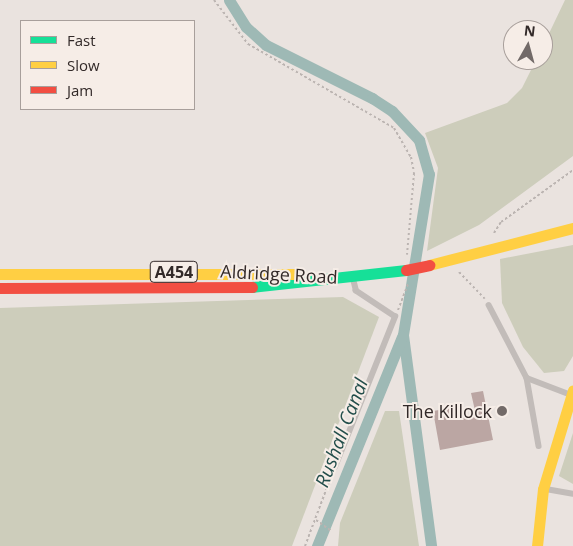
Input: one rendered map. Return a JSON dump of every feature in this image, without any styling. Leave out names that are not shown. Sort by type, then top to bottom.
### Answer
[{"type":"main road","name":"Aldridge Road","points":[[0,288],[249,286],[351,278],[408,270],[569,231]]},
{"type":"main road","name":"Aldridge Road","points":[[0,274],[252,270],[351,278]]},
{"type":"main road","points":[[537,546],[543,489],[572,392]]},
{"type":"lane","points":[[335,467],[394,317],[356,291],[351,278]]},
{"type":"lane","points":[[489,305],[527,378],[540,446]]},
{"type":"lane","points":[[527,378],[572,392]]},
{"type":"lane","points":[[543,489],[573,494]]},
{"type":"path","points":[[214,0],[248,44],[394,128],[411,157],[414,173],[408,270],[394,317]]},
{"type":"path","points":[[492,237],[501,222],[573,170]]},
{"type":"path","points":[[453,269],[468,276],[489,305]]},
{"type":"path","points":[[306,546],[335,467]]},
{"type":"path","points":[[316,520],[320,526],[331,530]]},
{"type":"green space","points":[[565,0],[573,0],[573,156],[479,225],[427,251],[438,168],[425,133],[507,103],[522,88],[531,70],[553,70],[553,25]]},
{"type":"green space","points":[[573,245],[573,356],[564,371],[544,373],[523,347],[502,303],[500,259]]},
{"type":"green space","points":[[343,297],[379,317],[292,546],[0,546],[0,308]]},
{"type":"green space","points":[[385,411],[399,411],[419,546],[338,546],[340,523]]},
{"type":"green space","points":[[573,433],[573,484],[559,476]]},
{"type":"building","points":[[483,391],[493,440],[440,450],[433,411],[451,408],[453,419],[476,415],[471,393]]},
{"type":"building","points":[[328,459],[331,460],[330,469],[324,466]]},
{"type":"waterway","points":[[229,0],[246,27],[266,45],[372,98],[392,111],[419,140],[429,174],[403,335],[431,546]]},
{"type":"waterway","name":"Rushall Canal","points":[[317,546],[402,337]]},
{"type":"traffic: fast","points":[[252,287],[406,270]]},
{"type":"traffic: slow","points":[[429,265],[573,228]]},
{"type":"traffic: slow","points":[[0,274],[294,274]]},
{"type":"traffic: slow","points":[[537,546],[543,489],[573,390]]},
{"type":"traffic: jam","points":[[406,270],[429,265]]},
{"type":"traffic: jam","points":[[0,288],[252,287]]},
{"type":"place","name":"The Killock","points":[[502,411]]}]
